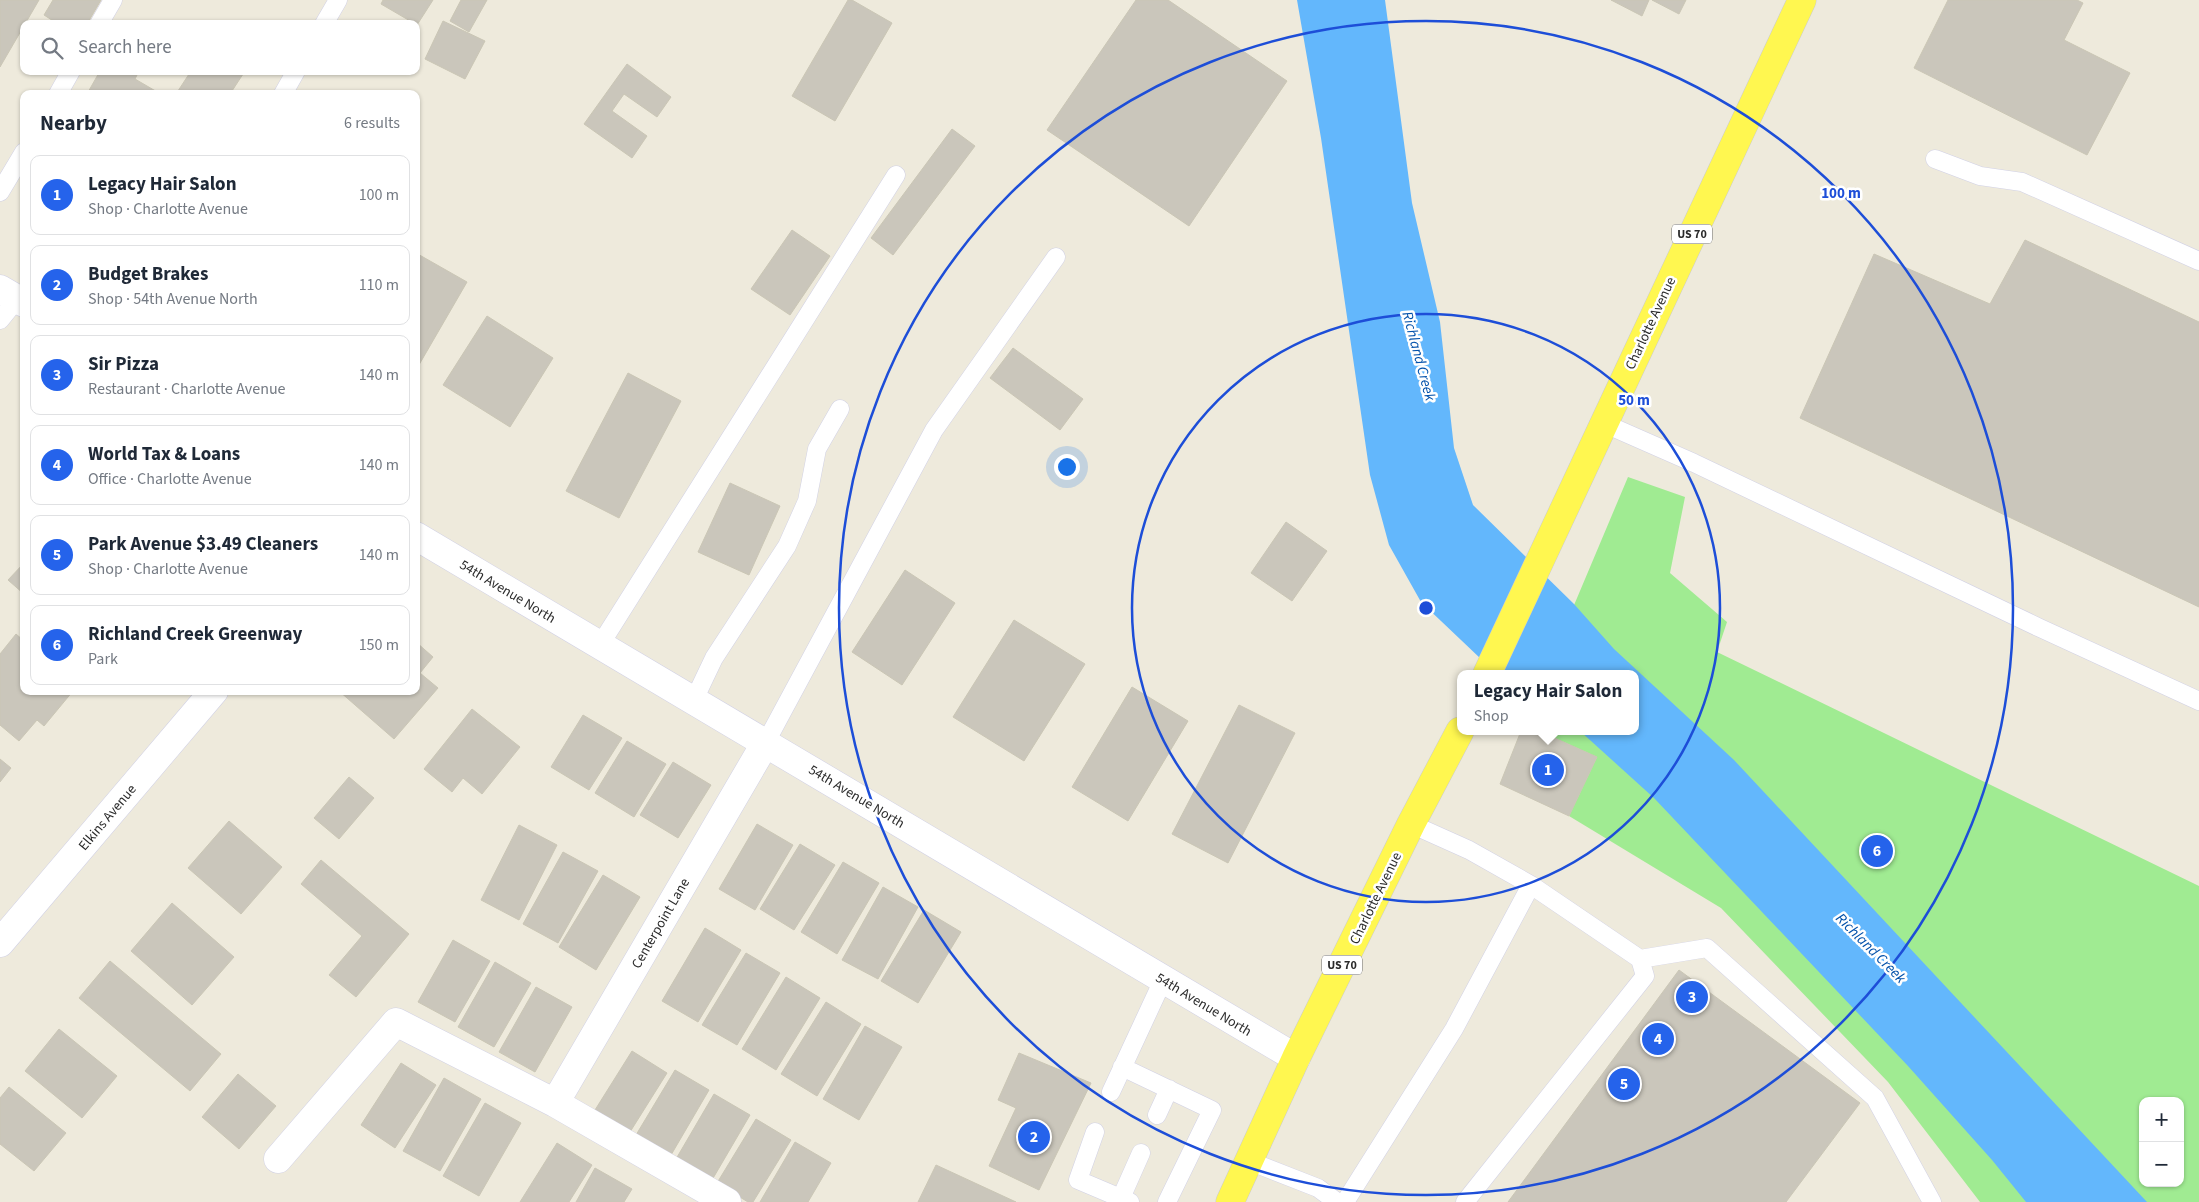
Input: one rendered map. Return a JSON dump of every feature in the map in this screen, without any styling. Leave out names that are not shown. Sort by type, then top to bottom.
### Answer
[{"type":"main road","name":"Charlotte Avenue","points":[[1489,670],[1802,0]]},
{"type":"main road","name":"Charlotte Avenue","points":[[1230,1202],[1296,1058],[1458,735]]},
{"type":"street","name":"54th Avenue North","points":[[420,538],[1296,1058]]},
{"type":"street","name":"Elkins Avenue","points":[[0,943],[211,695]]},
{"type":"street","name":"Centerpoint Lane","points":[[555,1103],[766,742]]},
{"type":"street","points":[[278,1159],[396,1022],[555,1103],[727,1202]]},
{"type":"lane","points":[[102,20],[114,0]]},
{"type":"lane","points":[[326,20],[338,0]]},
{"type":"lane","points":[[60,90],[69,75]]},
{"type":"lane","points":[[285,90],[294,75]]},
{"type":"lane","points":[[0,192],[20,159]]},
{"type":"lane","points":[[1935,159],[1980,176],[2022,182],[2199,261]]},
{"type":"lane","points":[[600,645],[896,175]]},
{"type":"lane","points":[[766,742],[934,430],[1056,257]]},
{"type":"lane","points":[[0,320],[14,297]]},
{"type":"lane","points":[[694,700],[714,658],[787,546],[807,501],[817,449],[840,410]]},
{"type":"lane","points":[[1603,423],[1694,463],[2040,628],[2199,701]]},
{"type":"lane","points":[[1412,824],[1469,850],[1532,885],[1640,959],[1645,976],[1465,1202]]},
{"type":"lane","points":[[1345,1202],[1454,1029],[1532,885]]},
{"type":"lane","points":[[1640,959],[1707,948],[1876,1098],[1932,1202]]},
{"type":"lane","points":[[1112,1092],[1163,980]]},
{"type":"lane","points":[[1122,1067],[1212,1110],[1167,1202]]},
{"type":"lane","points":[[1157,1115],[1169,1089]]},
{"type":"lane","points":[[1095,1132],[1078,1180],[1125,1200],[1141,1153]]},
{"type":"lane","points":[[1249,1162],[1318,1188],[1337,1202]]},
{"type":"green space","points":[[1628,477],[1685,497],[1670,573],[1727,622],[1717,652],[2199,886],[2199,1202],[1980,1202],[1888,1082],[1721,908],[1569,816],[1597,757],[1548,735],[1639,735],[1639,670],[1547,670]]},
{"type":"water","name":"Richland Creek","points":[[1297,0],[1385,0],[1412,203],[1440,322],[1454,448],[1473,505],[1574,604],[1614,649],[1637,670],[1496,670],[1481,659],[1421,602],[1389,545],[1370,475],[1321,138]]},
{"type":"water","name":"Richland Creek","points":[[1639,672],[1734,760],[2147,1202],[2026,1202],[1992,1160],[1908,1066],[1654,798],[1584,735],[1639,735]]},
{"type":"building","points":[[0,0],[39,0],[27,20],[20,20],[20,33],[0,67]]},
{"type":"building","points":[[53,0],[101,0],[89,20],[52,20],[44,15]]},
{"type":"building","points":[[383,0],[433,0],[420,20],[408,20],[381,4]]},
{"type":"building","points":[[461,0],[487,0],[469,32],[450,21]]},
{"type":"building","points":[[848,0],[852,0],[892,23],[835,121],[792,96]]},
{"type":"building","points":[[1136,0],[1168,0],[1287,81],[1189,226],[1047,130]]},
{"type":"building","points":[[1611,0],[1649,0],[1642,16]]},
{"type":"building","points":[[1652,0],[1686,0],[1679,14]]},
{"type":"building","points":[[1948,0],[2077,0],[2083,3],[2064,40],[2130,73],[2087,155],[1914,68]]},
{"type":"building","points":[[443,21],[485,41],[465,79],[425,59]]},
{"type":"building","points":[[627,64],[671,97],[657,117],[624,94],[612,111],[647,136],[632,158],[584,124]]},
{"type":"building","points":[[98,75],[137,75],[135,79],[154,90],[89,90]]},
{"type":"building","points":[[188,75],[242,75],[233,90],[179,90]]},
{"type":"building","points":[[952,129],[975,146],[893,255],[871,238]]},
{"type":"building","points":[[792,230],[830,256],[790,315],[751,289]]},
{"type":"building","points":[[2025,240],[2199,322],[2199,607],[1800,418],[1874,254],[1990,304]]},
{"type":"building","points":[[420,255],[467,282],[420,363]]},
{"type":"building","points":[[487,316],[553,358],[510,427],[443,385]]},
{"type":"building","points":[[1013,348],[1083,399],[1060,430],[990,378]]},
{"type":"building","points":[[628,373],[681,401],[619,518],[566,491]]},
{"type":"building","points":[[730,483],[780,506],[749,575],[698,552]]},
{"type":"building","points":[[1286,522],[1327,551],[1292,601],[1251,573]]},
{"type":"building","points":[[20,567],[20,590],[8,580]]},
{"type":"building","points":[[905,570],[955,603],[902,685],[852,652]]},
{"type":"building","points":[[1014,620],[1085,664],[1024,761],[953,717]]},
{"type":"building","points":[[16,634],[20,638],[20,695],[70,695],[44,726],[37,720],[19,741],[0,725],[0,654]]},
{"type":"building","points":[[420,646],[433,657],[420,673]]},
{"type":"building","points":[[420,673],[438,688],[394,739],[344,695],[420,695]]},
{"type":"building","points":[[1132,687],[1188,721],[1128,821],[1072,787]]},
{"type":"building","points":[[1239,705],[1295,733],[1228,863],[1172,834]]},
{"type":"building","points":[[472,709],[520,747],[482,794],[463,778],[452,792],[424,769]]},
{"type":"building","points":[[583,715],[622,738],[589,790],[551,767]]},
{"type":"building","points":[[1519,735],[1548,735],[1597,757],[1569,816],[1500,784]]},
{"type":"building","points":[[627,741],[666,764],[634,817],[595,793]]},
{"type":"building","points":[[0,759],[11,768],[0,782]]},
{"type":"building","points":[[673,762],[711,785],[678,838],[640,815]]},
{"type":"building","points":[[349,777],[374,798],[339,839],[314,818]]},
{"type":"building","points":[[229,821],[282,867],[241,914],[188,868]]},
{"type":"building","points":[[757,824],[793,845],[755,910],[719,889]]},
{"type":"building","points":[[519,825],[557,845],[519,920],[481,900]]},
{"type":"building","points":[[800,844],[835,865],[794,930],[760,909]]},
{"type":"building","points":[[563,852],[598,871],[558,943],[523,924]]},
{"type":"building","points":[[321,860],[409,934],[356,997],[329,975],[362,936],[301,884]]},
{"type":"building","points":[[843,862],[879,883],[837,954],[801,932]]},
{"type":"building","points":[[603,875],[640,897],[596,970],[559,947]]},
{"type":"building","points":[[883,887],[918,907],[878,979],[842,960]]},
{"type":"building","points":[[172,903],[234,957],[192,1005],[131,951]]},
{"type":"building","points":[[924,910],[961,932],[918,1003],[881,981]]},
{"type":"building","points":[[705,928],[741,950],[698,1022],[662,1001]]},
{"type":"building","points":[[453,940],[490,961],[455,1022],[418,1002]]},
{"type":"building","points":[[746,953],[780,973],[737,1045],[702,1025]]},
{"type":"building","points":[[110,961],[221,1054],[190,1091],[79,998]]},
{"type":"building","points":[[495,962],[531,983],[494,1047],[458,1027]]},
{"type":"building","points":[[1679,970],[1860,1103],[1786,1202],[1508,1202]]},
{"type":"building","points":[[786,977],[820,998],[776,1070],[742,1049]]},
{"type":"building","points":[[536,987],[572,1007],[535,1072],[499,1052]]},
{"type":"building","points":[[826,1002],[861,1024],[817,1096],[781,1074]]},
{"type":"building","points":[[865,1026],[902,1047],[859,1120],[823,1099]]},
{"type":"building","points":[[59,1029],[117,1076],[82,1118],[25,1071]]},
{"type":"building","points":[[632,1051],[667,1073],[630,1132],[595,1110]]},
{"type":"building","points":[[1019,1053],[1091,1083],[1039,1190],[989,1166],[1016,1108],[998,1100]]},
{"type":"building","points":[[401,1063],[436,1085],[395,1148],[361,1125]]},
{"type":"building","points":[[675,1070],[709,1090],[671,1155],[636,1135]]},
{"type":"building","points":[[238,1074],[276,1106],[239,1149],[202,1117]]},
{"type":"building","points":[[444,1078],[481,1099],[440,1171],[403,1151]]},
{"type":"building","points":[[9,1087],[66,1133],[34,1171],[0,1144],[0,1098]]},
{"type":"building","points":[[714,1094],[750,1115],[712,1180],[676,1159]]},
{"type":"building","points":[[485,1103],[521,1123],[479,1196],[443,1176]]},
{"type":"building","points":[[756,1119],[791,1140],[753,1202],[748,1202],[717,1183]]},
{"type":"building","points":[[795,1142],[831,1163],[808,1202],[760,1202]]},
{"type":"building","points":[[557,1143],[592,1165],[569,1202],[520,1202]]},
{"type":"building","points":[[936,1165],[1016,1202],[918,1202]]},
{"type":"building","points":[[595,1168],[632,1189],[624,1202],[576,1202]]},
{"type":"place","name":"Legacy Hair Salon","points":[[1548,770]]},
{"type":"place","name":"Richland Creek Greenway","points":[[1877,851]]},
{"type":"place","name":"Sir Pizza","points":[[1692,997]]},
{"type":"place","name":"World Tax & Loans","points":[[1658,1039]]},
{"type":"place","name":"Park Avenue $3.49 Cleaners","points":[[1624,1084]]},
{"type":"place","name":"Budget Brakes","points":[[1034,1137]]}]
